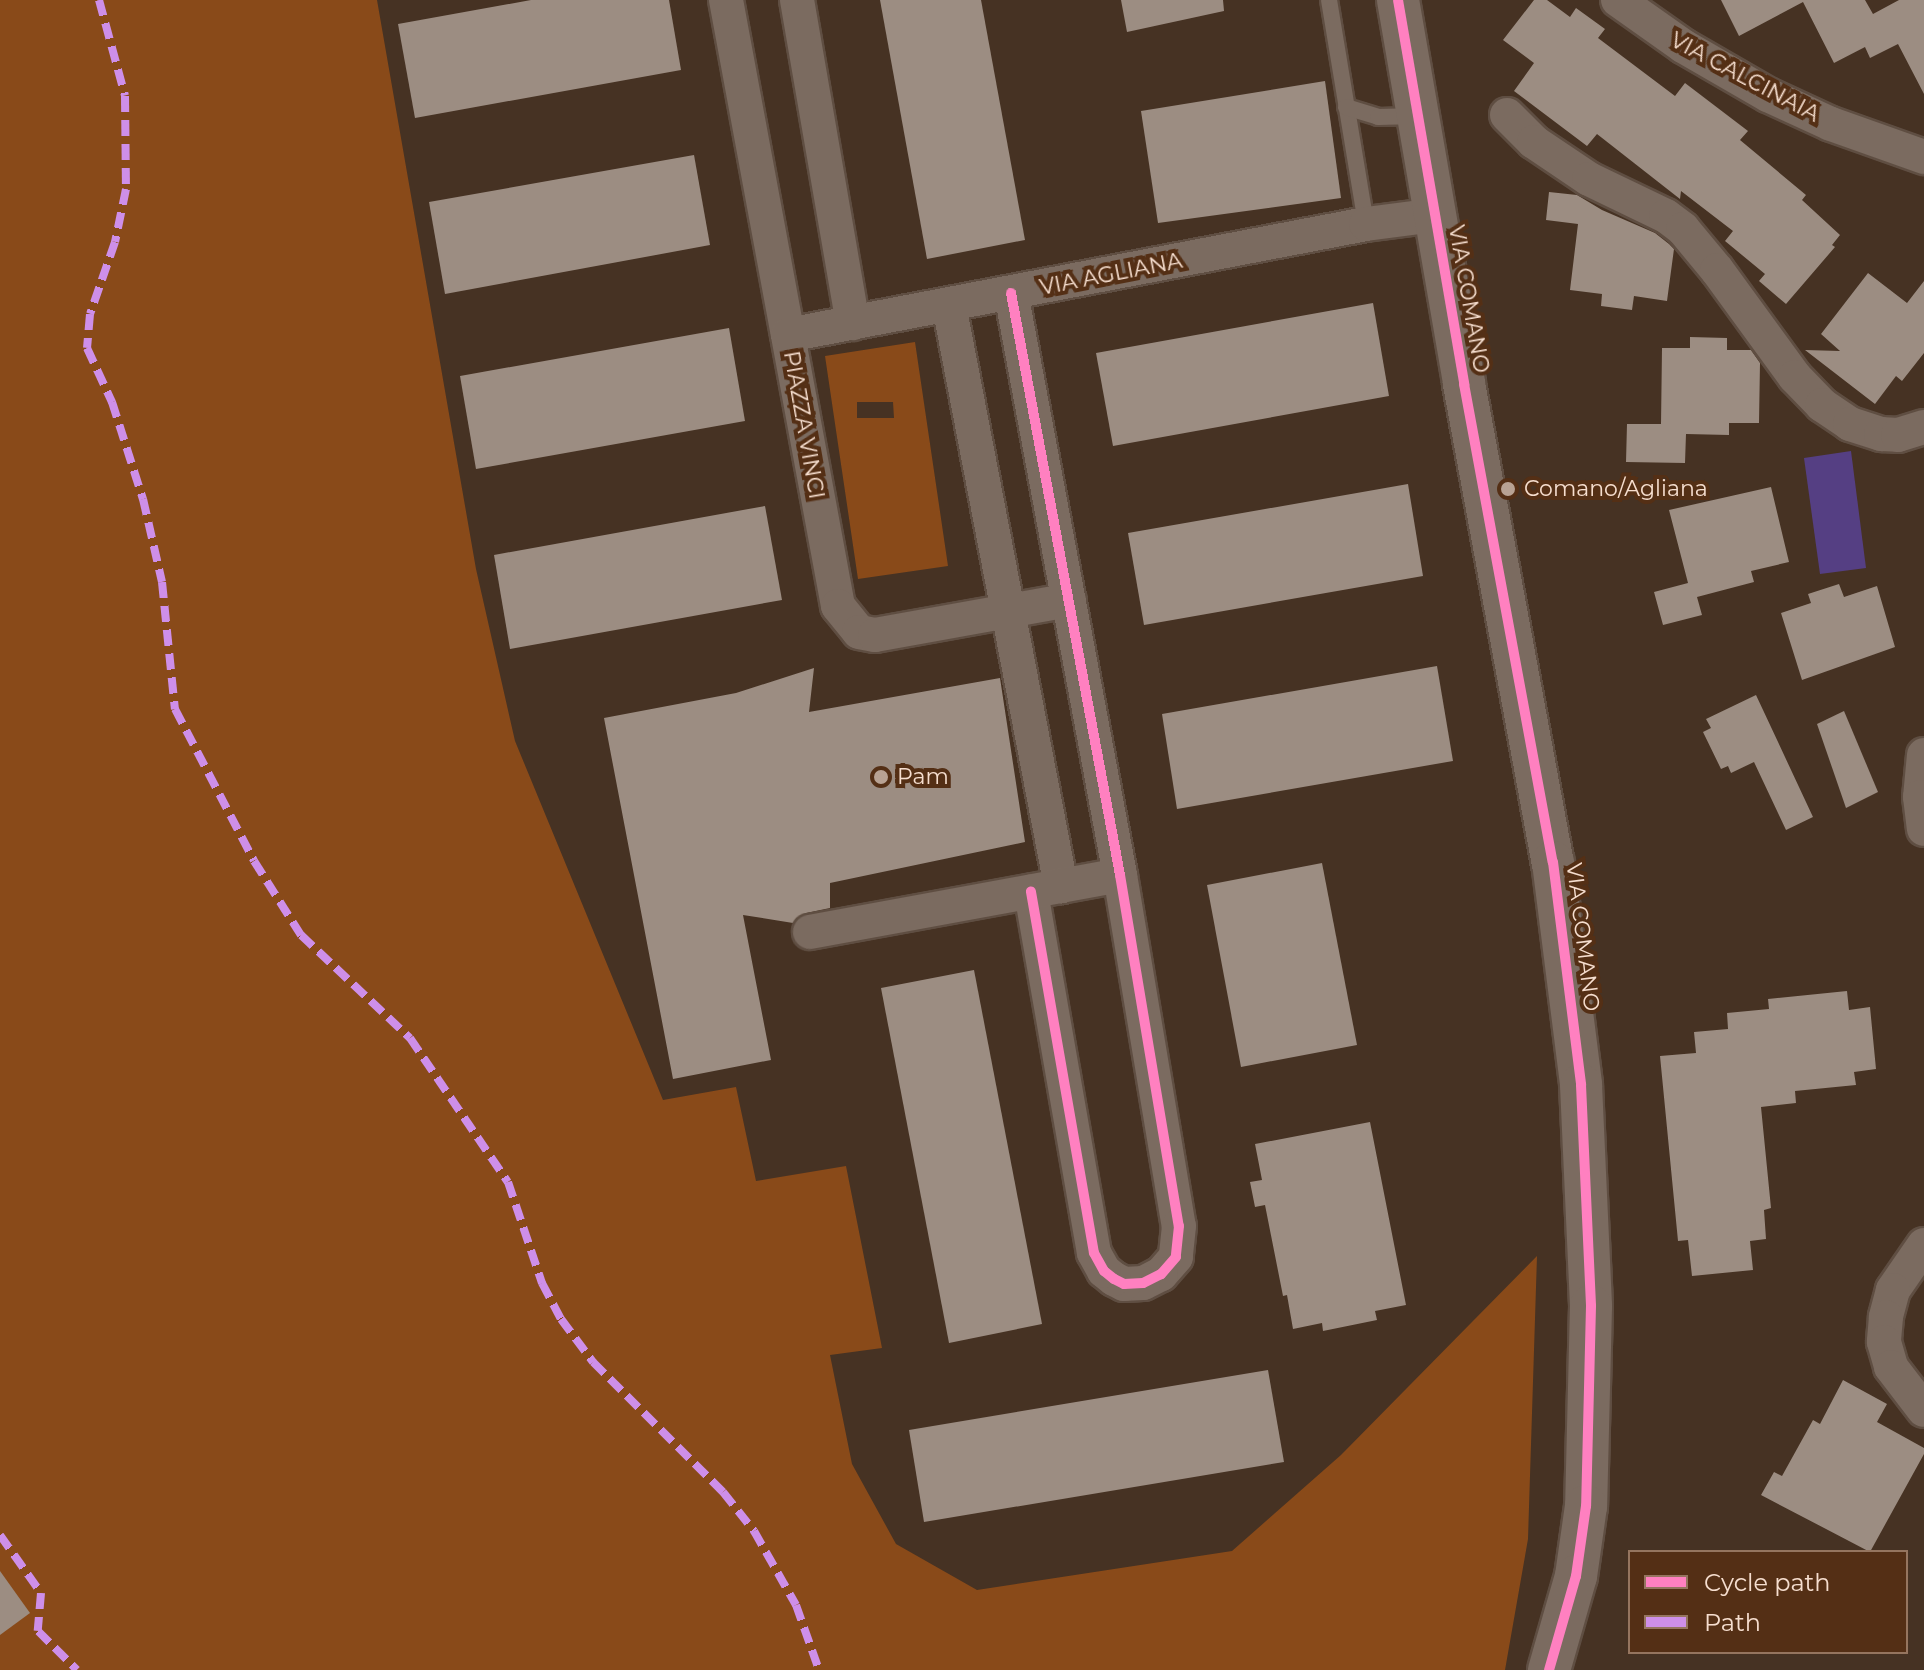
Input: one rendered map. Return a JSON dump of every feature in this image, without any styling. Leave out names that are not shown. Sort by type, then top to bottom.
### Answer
[{"type":"street","name":"PIAZZA VINCI","points":[[726,0],[831,584],[844,617],[859,632],[875,635],[1069,600]]},
{"type":"street","points":[[797,0],[853,323]]},
{"type":"street","name":"VIA COMANO","points":[[1398,0],[1553,862],[1581,1085],[1591,1306],[1586,1506],[1576,1576],[1549,1670]]},
{"type":"street","name":"VIA CALCINAIA","points":[[1618,0],[1683,46],[1768,95],[1831,124],[1924,157]]},
{"type":"street","points":[[1507,115],[1534,142],[1589,179],[1666,216],[1683,229],[1795,377],[1835,414],[1881,434],[1898,435],[1924,427]]},
{"type":"street","name":"VIA AGLIANA","points":[[788,335],[1366,224],[1435,215]]},
{"type":"street","points":[[949,305],[1008,612],[1094,1253],[1104,1271],[1114,1279],[1124,1284],[1143,1283],[1169,1266],[1176,1257],[1180,1236],[1120,875],[1011,293]]},
{"type":"street","points":[[1924,755],[1920,797],[1924,829]]},
{"type":"street","points":[[810,932],[1120,875]]},
{"type":"street","points":[[1924,1245],[1893,1290],[1884,1330],[1891,1367],[1924,1410]]},
{"type":"lane","points":[[1329,0],[1366,224]]},
{"type":"lane","points":[[1346,107],[1378,117],[1418,116]]},
{"type":"shaded area","points":[[0,0],[377,0],[476,569],[515,741],[663,1100],[736,1087],[756,1181],[846,1166],[882,1348],[830,1355],[852,1464],[896,1544],[977,1590],[1232,1551],[1341,1455],[1537,1256],[1528,1539],[1505,1670],[0,1670]]},
{"type":"shaded area","points":[[915,342],[948,566],[858,579],[825,356]],"holes":[[[857,402],[893,402],[894,418],[857,418]]]},
{"type":"shaded area","points":[[1851,451],[1866,568],[1820,574],[1804,458]]},
{"type":"building","points":[[531,0],[669,0],[681,70],[415,118],[398,24]]},
{"type":"building","points":[[880,0],[981,0],[1025,240],[927,259]]},
{"type":"building","points":[[1121,0],[1223,0],[1224,11],[1127,32]]},
{"type":"building","points":[[1534,0],[1547,0],[1570,17],[1576,8],[1605,29],[1598,38],[1675,96],[1685,83],[1748,131],[1740,140],[1806,195],[1802,200],[1840,235],[1832,245],[1835,247],[1786,304],[1759,281],[1765,274],[1725,241],[1733,231],[1681,191],[1680,199],[1597,134],[1587,146],[1514,91],[1534,63],[1503,40]]},
{"type":"building","points":[[1721,0],[1865,0],[1873,14],[1899,0],[1924,0],[1924,94],[1898,44],[1870,58],[1865,47],[1834,63],[1803,2],[1739,36]]},
{"type":"building","points":[[1325,81],[1341,198],[1158,223],[1141,111]]},
{"type":"building","points":[[694,155],[710,245],[445,294],[429,202]]},
{"type":"building","points":[[1549,192],[1577,195],[1602,210],[1655,233],[1669,244],[1674,249],[1667,301],[1634,296],[1632,310],[1601,306],[1602,294],[1570,290],[1578,224],[1546,220]]},
{"type":"building","points":[[1868,273],[1907,303],[1924,281],[1924,353],[1902,381],[1896,376],[1875,404],[1805,350],[1840,351],[1821,334]]},
{"type":"building","points":[[1373,303],[1389,396],[1113,446],[1096,353]]},
{"type":"building","points":[[729,328],[745,421],[476,469],[460,376]]},
{"type":"building","points":[[1690,337],[1727,338],[1727,350],[1751,350],[1760,363],[1759,423],[1729,423],[1729,435],[1686,434],[1685,463],[1626,462],[1627,424],[1661,424],[1662,348],[1690,348]]},
{"type":"building","points":[[1408,484],[1423,576],[1144,625],[1128,533]]},
{"type":"building","points":[[1771,487],[1789,562],[1751,571],[1754,582],[1697,597],[1702,615],[1663,625],[1654,592],[1688,583],[1669,510]]},
{"type":"building","points":[[765,506],[782,600],[510,649],[494,555]]},
{"type":"building","points":[[1839,584],[1844,597],[1877,586],[1895,647],[1802,680],[1781,613],[1811,603],[1808,594]]},
{"type":"building","points":[[1437,666],[1453,761],[1177,809],[1162,714]]},
{"type":"building","points":[[814,668],[809,712],[1000,678],[1025,842],[830,883],[830,908],[806,913],[793,923],[743,915],[771,1060],[673,1079],[604,718],[736,693]]},
{"type":"building","points":[[1756,695],[1813,817],[1786,830],[1754,762],[1731,773],[1728,766],[1721,769],[1703,732],[1711,728],[1706,719]]},
{"type":"building","points":[[1844,711],[1878,792],[1846,808],[1817,724]]},
{"type":"building","points":[[1322,863],[1357,1045],[1241,1067],[1207,885]]},
{"type":"building","points":[[974,970],[1042,1324],[949,1343],[881,988]]},
{"type":"building","points":[[1847,991],[1849,1010],[1870,1007],[1876,1069],[1854,1072],[1856,1085],[1795,1091],[1796,1103],[1761,1107],[1771,1208],[1764,1210],[1766,1239],[1750,1241],[1753,1270],[1692,1276],[1688,1240],[1678,1241],[1660,1056],[1696,1053],[1694,1032],[1728,1029],[1727,1013],[1769,1009],[1768,999]]},
{"type":"building","points":[[1370,1122],[1406,1305],[1375,1311],[1377,1320],[1323,1331],[1322,1323],[1293,1329],[1287,1295],[1283,1296],[1265,1205],[1255,1207],[1250,1182],[1262,1180],[1255,1144]]},
{"type":"building","points":[[1268,1370],[1284,1462],[924,1522],[909,1430]]},
{"type":"building","points":[[1843,1380],[1887,1404],[1877,1422],[1924,1448],[1924,1454],[1871,1550],[1761,1495],[1774,1472],[1782,1476],[1813,1420],[1820,1424]]},
{"type":"building","points":[[0,1571],[30,1613],[0,1635]]},
{"type":"marked path","points":[[99,0],[125,96],[126,189],[115,242],[90,314],[87,348],[112,402],[143,499],[162,582],[175,709],[254,861],[301,935],[410,1038],[508,1182],[542,1283],[561,1319],[593,1362],[723,1492],[754,1531],[796,1605],[819,1670]]},
{"type":"marked path","points":[[0,1535],[41,1593],[38,1631],[77,1670]]},
{"type":"cycle path","points":[[1398,0],[1464,384],[1553,862],[1581,1085],[1591,1306],[1586,1506],[1576,1576],[1549,1670]]},
{"type":"cycle path","points":[[1011,293],[1120,875],[1179,1226],[1176,1257],[1161,1274],[1143,1283],[1124,1284],[1114,1279],[1104,1271],[1094,1253],[1031,891]]},
{"type":"place","name":"Comano/Agliana","points":[[1508,489]]},
{"type":"place","name":"Pam","points":[[881,777]]}]
